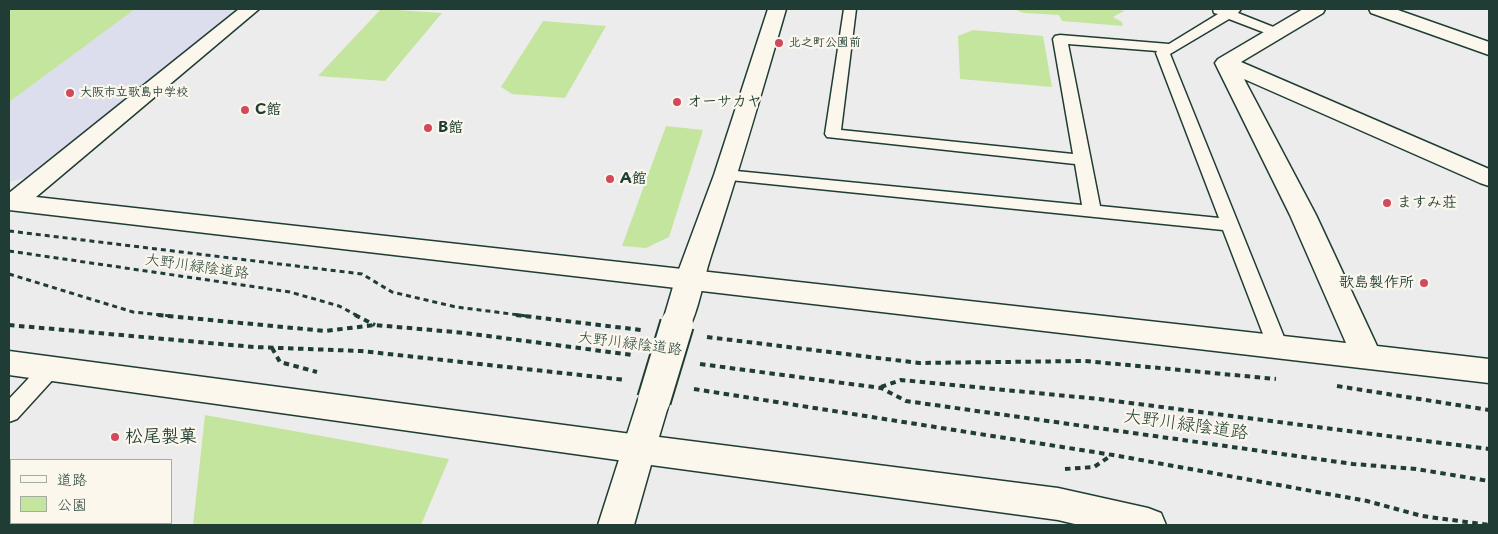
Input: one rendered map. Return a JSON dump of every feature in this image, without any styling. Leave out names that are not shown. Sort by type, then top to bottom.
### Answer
[{"type":"street","points":[[11,202],[250,9]]},
{"type":"street","points":[[616,525],[639,449],[644,391],[690,330],[689,280],[726,175],[777,9]]},
{"type":"street","points":[[1225,63],[1316,9]]},
{"type":"street","points":[[1378,9],[1489,49]]},
{"type":"street","points":[[1418,9],[1489,33]]},
{"type":"street","points":[[1225,63],[1489,178]]},
{"type":"street","points":[[1225,63],[1303,215],[1367,357]]},
{"type":"street","points":[[11,202],[1489,371]]},
{"type":"street","points":[[9,363],[1058,504],[1148,525]]},
{"type":"lane","points":[[850,9],[833,134],[1082,160]]},
{"type":"lane","points":[[1276,33],[1226,10],[1163,53],[1278,347]]},
{"type":"lane","points":[[1092,211],[1060,39],[1170,48]]},
{"type":"lane","points":[[726,175],[1231,224]]},
{"type":"lane","points":[[9,414],[51,368]]},
{"type":"path","points":[[9,231],[362,274],[392,292],[456,307],[643,330]]},
{"type":"path","name":"大野川緑陰道路","points":[[9,251],[290,292],[339,306],[375,325]]},
{"type":"path","name":"大野川緑陰道路","points":[[9,274],[133,312],[325,332],[375,325],[465,333],[633,355]]},
{"type":"path","points":[[9,325],[254,347],[361,351],[644,391]]},
{"type":"path","points":[[690,330],[919,363],[1085,361],[1284,379]]},
{"type":"path","name":"大野川緑陰道路","points":[[692,363],[880,388],[906,400],[1353,464],[1416,469],[1489,481]]},
{"type":"path","name":"大野川緑陰道路","points":[[880,388],[901,380],[1079,397],[1489,449]]},
{"type":"path","points":[[1333,385],[1489,410]]},
{"type":"path","points":[[689,389],[1113,455],[1367,502],[1422,516],[1489,524]]},
{"type":"shaded area","name":"大阪市立歌島中学校","points":[[9,9],[238,9],[25,178],[9,182]]},
{"type":"green space","points":[[9,9],[135,9],[9,102]]},
{"type":"green space","points":[[381,9],[442,13],[385,81],[318,76]]},
{"type":"green space","points":[[1014,9],[1119,9],[1124,11],[1113,17],[1122,22],[1123,26],[1062,21],[1059,15],[1024,13]]},
{"type":"green space","points":[[543,21],[606,26],[565,98],[512,94],[501,87]]},
{"type":"green space","points":[[973,30],[1043,36],[1052,87],[960,79],[958,36]]},
{"type":"green space","points":[[666,126],[703,130],[669,237],[646,248],[622,246]]},
{"type":"green space","points":[[205,415],[449,459],[421,525],[193,525]]},
{"type":"place","name":"北之町公園前","points":[[779,43]]},
{"type":"place","name":"大阪市立歌島中学校","points":[[70,93]]},
{"type":"place","name":"オーサカヤ","points":[[677,102]]},
{"type":"place","name":"C館","points":[[245,110]]},
{"type":"place","name":"B館","points":[[428,128]]},
{"type":"place","name":"A館","points":[[610,179]]},
{"type":"place","name":"ますみ荘","points":[[1387,203]]},
{"type":"place","name":"歌島製作所","points":[[1424,283]]},
{"type":"place","name":"松尾製菓","points":[[115,437]]}]
